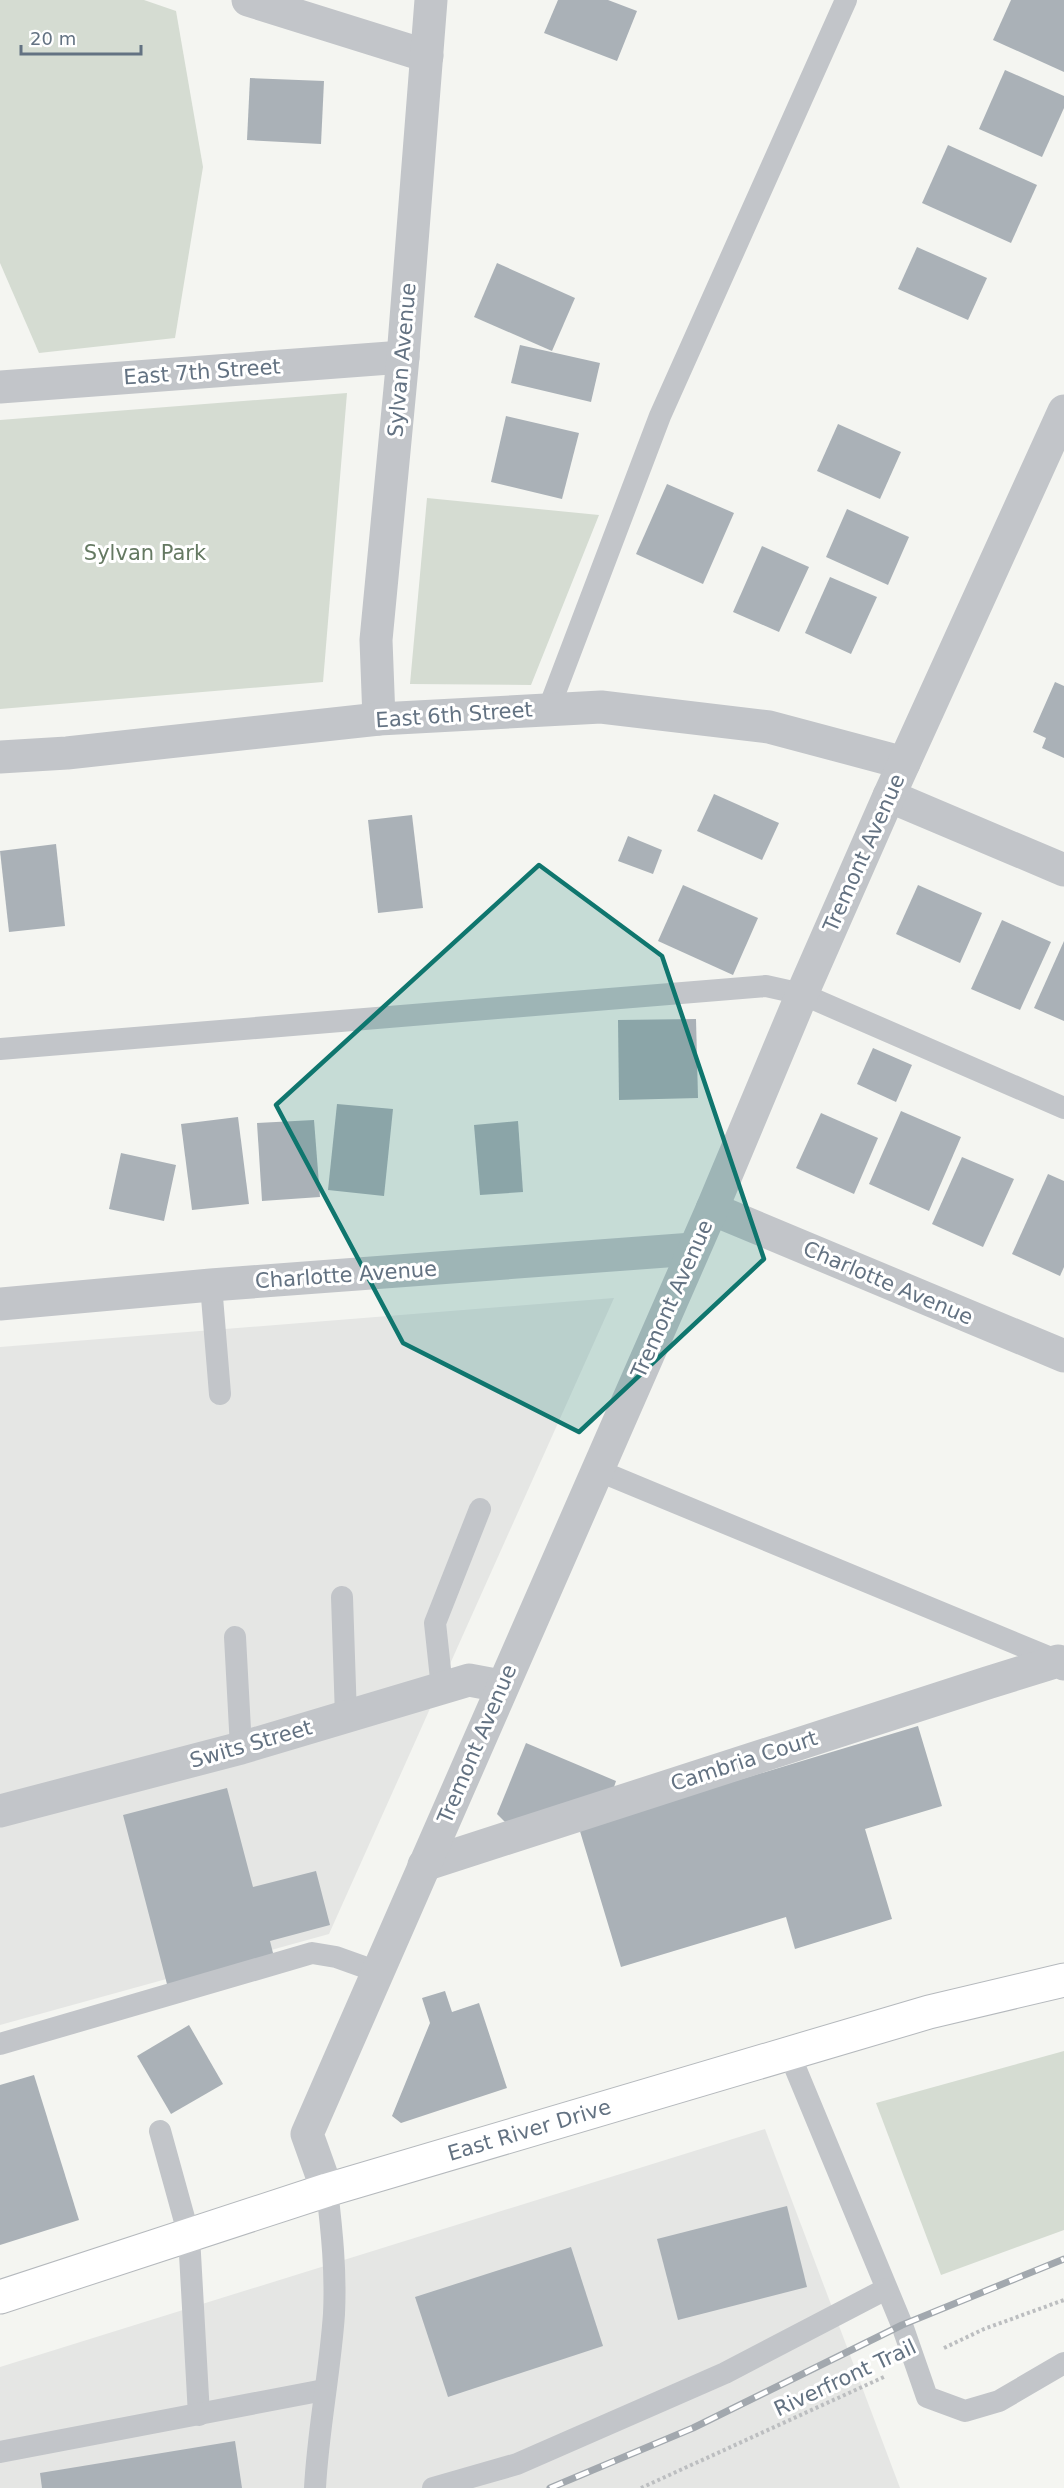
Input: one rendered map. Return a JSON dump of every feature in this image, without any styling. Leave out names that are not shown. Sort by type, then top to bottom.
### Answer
[{"type":"main road","name":"East River Drive","points":[[0,2297],[327,2190],[959,2004],[1064,1980]]},
{"type":"street","points":[[248,0],[427,56]]},
{"type":"street","name":"Sylvan Avenue","points":[[379,719],[376,640],[403,357],[431,0]]},
{"type":"street","name":"East 7th Street","points":[[0,387],[403,357]]},
{"type":"street","name":"Tremont Avenue","points":[[327,2190],[307,2134],[501,1686],[712,1209],[802,994],[904,762],[1064,411]]},
{"type":"street","name":"East 6th Street","points":[[0,757],[67,753],[379,719],[549,708],[601,707],[769,727],[904,762]]},
{"type":"street","points":[[889,796],[1064,870]]},
{"type":"street","name":"Charlotte Avenue","points":[[712,1209],[1064,1356]]},
{"type":"street","name":"Charlotte Avenue","points":[[0,1304],[211,1285],[693,1249]]},
{"type":"street","name":"Cambria Court","points":[[424,1865],[1061,1662]]},
{"type":"street","name":"Swits Street","points":[[0,1811],[241,1748],[469,1680],[501,1686]]},
{"type":"lane","points":[[549,708],[660,416],[846,0]]},
{"type":"lane","points":[[0,1049],[766,986],[802,994],[1064,1108]]},
{"type":"lane","points":[[211,1285],[220,1394]]},
{"type":"lane","points":[[597,1470],[1061,1662]]},
{"type":"lane","points":[[442,1688],[435,1623],[480,1509]]},
{"type":"lane","points":[[342,1597],[346,1717]]},
{"type":"lane","points":[[235,1637],[241,1748]]},
{"type":"lane","points":[[0,2044],[312,1953],[336,1957],[378,1972]]},
{"type":"lane","points":[[789,2053],[886,2289],[927,2397],[965,2411],[999,2400],[1064,2363]]},
{"type":"lane","points":[[160,2131],[189,2236],[199,2415]]},
{"type":"lane","points":[[315,2488],[317,2443],[334,2316],[335,2255],[327,2190]]},
{"type":"lane","points":[[433,2488],[517,2464],[725,2373],[886,2289]]},
{"type":"lane","points":[[0,2452],[324,2391]]},
{"type":"path","name":"Riverfront Trail","points":[[641,2488],[984,2329],[1064,2300]]},
{"type":"highlighted area","points":[[539,865],[662,956],[764,1259],[579,1432],[403,1343],[276,1105]]},
{"type":"shaded area","points":[[614,1298],[329,1934],[0,2025],[0,1347]]},
{"type":"shaded area","points":[[765,2129],[900,2488],[0,2488],[0,2367]]},
{"type":"green space","points":[[0,0],[144,0],[176,11],[203,167],[175,338],[39,353],[0,263]]},
{"type":"green space","name":"Sylvan Park","points":[[347,393],[323,682],[0,709],[0,420]]},
{"type":"green space","points":[[427,498],[599,515],[531,685],[410,684]]},
{"type":"green space","points":[[1064,2051],[1064,2230],[941,2275],[876,2103]]},
{"type":"building","points":[[558,0],[608,0],[637,11],[617,61],[544,33]]},
{"type":"building","points":[[1011,0],[1064,0],[1064,72],[993,40]]},
{"type":"building","points":[[1005,70],[1064,96],[1064,108],[1042,157],[979,129]]},
{"type":"building","points":[[250,78],[324,81],[321,144],[247,140]]},
{"type":"building","points":[[948,145],[1037,185],[1011,243],[922,203]]},
{"type":"building","points":[[917,247],[987,278],[968,320],[898,289]]},
{"type":"building","points":[[497,263],[575,298],[552,351],[474,317]]},
{"type":"building","points":[[520,345],[600,363],[591,402],[511,383]]},
{"type":"building","points":[[506,416],[579,433],[562,499],[491,482]]},
{"type":"building","points":[[838,424],[901,452],[880,499],[817,471]]},
{"type":"building","points":[[667,484],[734,513],[703,584],[636,554]]},
{"type":"building","points":[[847,509],[909,537],[888,585],[826,557]]},
{"type":"building","points":[[762,546],[809,567],[779,632],[733,612]]},
{"type":"building","points":[[830,577],[877,597],[851,654],[805,633]]},
{"type":"building","points":[[1055,682],[1064,686],[1064,758],[1042,748],[1046,738],[1033,732]]},
{"type":"building","points":[[714,794],[779,823],[762,860],[697,831]]},
{"type":"building","points":[[412,815],[423,908],[378,913],[368,820]]},
{"type":"building","points":[[628,836],[662,850],[653,874],[618,861]]},
{"type":"building","points":[[56,844],[65,926],[9,932],[0,851]]},
{"type":"building","points":[[683,885],[758,918],[733,975],[658,941]]},
{"type":"building","points":[[918,885],[982,913],[960,963],[896,934]]},
{"type":"building","points":[[1002,920],[1051,942],[1020,1010],[971,989]]},
{"type":"building","points":[[1064,941],[1064,1021],[1034,1008]]},
{"type":"building","points":[[696,1019],[698,1098],[619,1100],[618,1020]]},
{"type":"building","points":[[873,1048],[912,1065],[896,1102],[857,1084]]},
{"type":"building","points":[[337,1104],[393,1109],[384,1196],[328,1190]]},
{"type":"building","points":[[901,1111],[961,1137],[929,1211],[869,1184]]},
{"type":"building","points":[[821,1113],[878,1138],[854,1194],[796,1168]]},
{"type":"building","points":[[238,1117],[249,1204],[192,1210],[181,1124]]},
{"type":"building","points":[[314,1120],[320,1197],[262,1201],[257,1123]]},
{"type":"building","points":[[518,1121],[523,1192],[480,1195],[474,1125]]},
{"type":"building","points":[[121,1153],[176,1165],[164,1221],[109,1209]]},
{"type":"building","points":[[962,1157],[1014,1179],[983,1247],[932,1224]]},
{"type":"building","points":[[1048,1174],[1064,1181],[1064,1267],[1060,1276],[1012,1254]]},
{"type":"building","points":[[918,1726],[942,1806],[865,1829],[892,1919],[795,1949],[786,1917],[621,1967],[579,1828]]},
{"type":"building","points":[[526,1743],[616,1781],[613,1790],[506,1823],[497,1814]]},
{"type":"building","points":[[227,1788],[253,1887],[316,1871],[330,1925],[270,1941],[275,1961],[168,1988],[123,1815]]},
{"type":"building","points":[[445,1991],[452,2012],[479,2003],[507,2088],[401,2123],[392,2116],[430,2023],[422,1998]]},
{"type":"building","points":[[189,2025],[223,2084],[171,2114],[137,2056]]},
{"type":"building","points":[[34,2075],[79,2220],[0,2245],[0,2085]]},
{"type":"building","points":[[787,2206],[807,2287],[678,2320],[657,2239]]},
{"type":"building","points":[[571,2247],[603,2346],[448,2397],[415,2297]]},
{"type":"building","points":[[235,2441],[242,2488],[42,2488],[40,2473]]},
{"type":"railway","points":[[550,2488],[693,2428],[902,2325],[1064,2259]]}]
